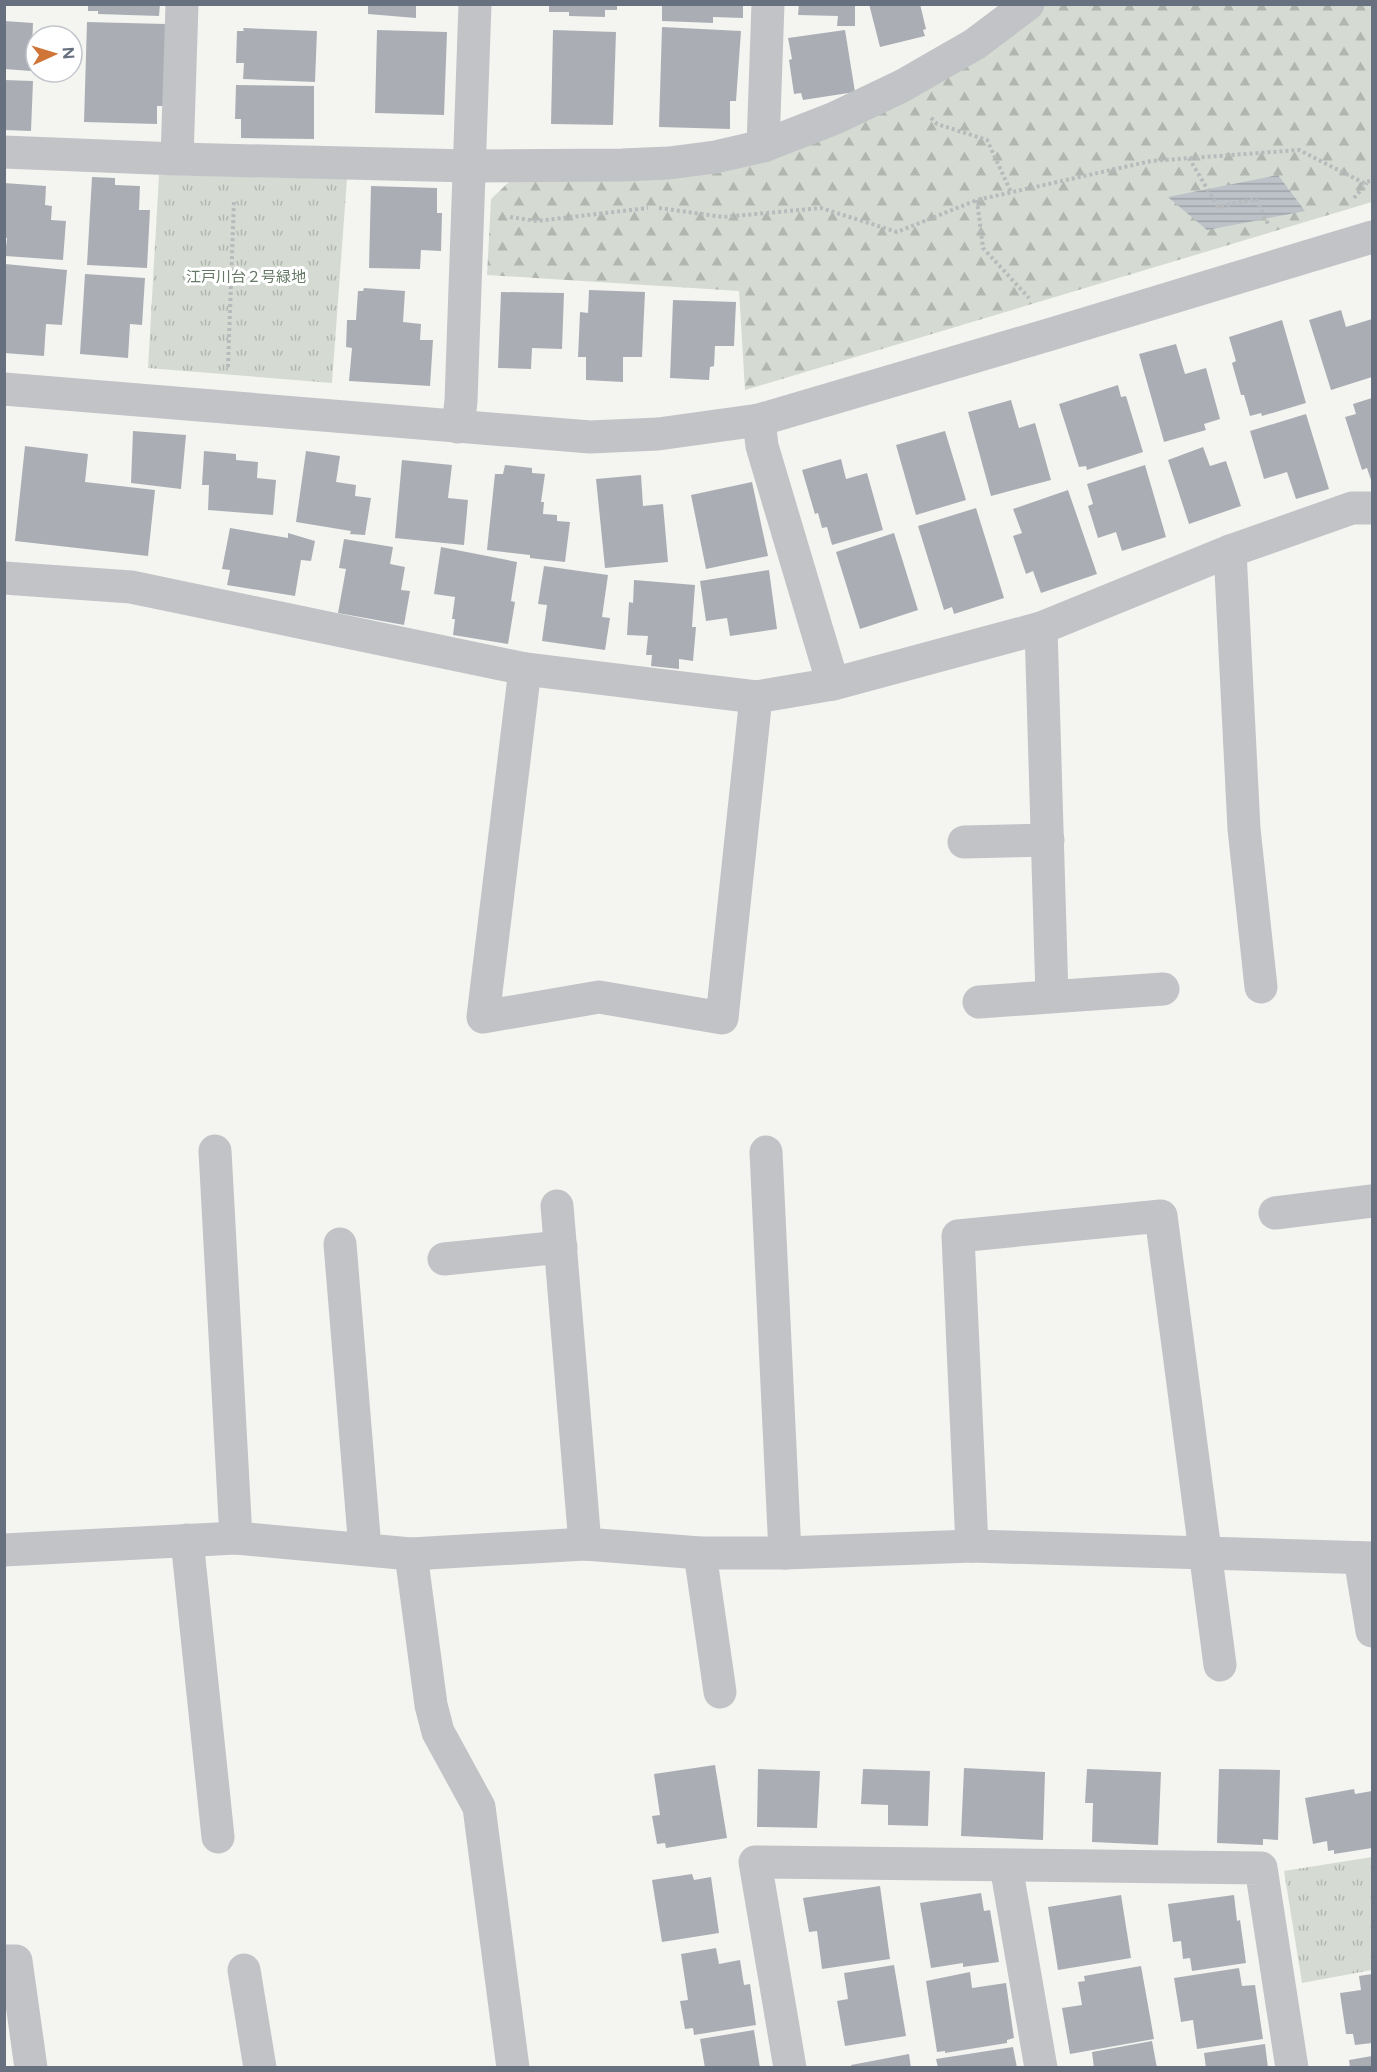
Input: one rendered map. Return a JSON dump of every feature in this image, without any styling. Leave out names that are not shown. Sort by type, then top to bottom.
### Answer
[{"type":"street","points":[[177,159],[182,4]]},
{"type":"street","points":[[458,427],[475,4]]},
{"type":"street","points":[[763,146],[768,4]]},
{"type":"street","points":[[4,152],[236,161],[469,165],[622,165],[669,163],[715,157],[763,146],[835,118],[902,86],[975,44],[1028,4]]},
{"type":"street","points":[[4,389],[458,427],[590,436],[658,434],[759,420],[1372,237]]},
{"type":"street","points":[[759,420],[762,446],[833,684]]},
{"type":"street","points":[[4,578],[131,587],[525,669],[756,697],[833,684],[1041,628],[1230,551],[1352,508],[1372,508]]},
{"type":"street","points":[[1230,551],[1244,829],[1261,987]]},
{"type":"street","points":[[1041,628],[1052,996]]},
{"type":"street","points":[[525,669],[483,1017],[599,997],[722,1018],[756,697]]},
{"type":"street","points":[[964,842],[1048,840]]},
{"type":"street","points":[[979,1002],[1162,989]]},
{"type":"street","points":[[215,1151],[236,1538]]},
{"type":"street","points":[[766,1152],[785,1553]]},
{"type":"street","points":[[1275,1213],[1372,1200]]},
{"type":"street","points":[[557,1206],[585,1544]]},
{"type":"street","points":[[972,1546],[958,1236],[1161,1216],[1220,1665]]},
{"type":"street","points":[[340,1244],[365,1549]]},
{"type":"street","points":[[444,1259],[561,1247]]},
{"type":"street","points":[[4,1550],[236,1538],[411,1554],[585,1544],[700,1553],[785,1553],[972,1546],[1366,1558],[1372,1631]]},
{"type":"street","points":[[187,1540],[218,1837]]},
{"type":"street","points":[[700,1553],[720,1692]]},
{"type":"street","points":[[411,1554],[431,1704],[438,1732],[479,1807],[513,2067]]},
{"type":"street","points":[[790,2067],[755,1862],[1261,1868],[1292,2067]]},
{"type":"street","points":[[1006,1866],[1041,2067]]},
{"type":"street","points":[[4,1961],[16,1961],[31,2067]]},
{"type":"street","points":[[244,1970],[260,2067]]},
{"type":"path","points":[[902,86],[937,124],[987,140],[1011,192]]},
{"type":"path","points":[[468,210],[537,221],[658,207],[723,217],[821,208],[897,232],[977,200],[1151,161],[1299,150],[1364,183],[1372,180]]},
{"type":"path","points":[[1189,158],[1199,179],[1218,207],[1256,199],[1270,228]]},
{"type":"path","points":[[228,369],[236,161]]},
{"type":"path","points":[[977,200],[983,248],[1029,297],[1048,335]]},
{"type":"green space","points":[[1041,5],[1372,5],[1372,202],[745,390],[739,291],[487,275],[491,199],[512,179],[691,173]]},
{"type":"green space","name":"江戸川台２号緑地","points":[[159,175],[347,179],[332,383],[148,368]]},
{"type":"green space","points":[[1372,1857],[1372,1970],[1302,1983],[1284,1871]]},
{"type":"shaded area","points":[[1278,175],[1305,211],[1207,230],[1168,197]]},
{"type":"building","points":[[88,4],[160,4],[159,16],[98,14],[98,11],[88,11]]},
{"type":"building","points":[[368,4],[416,4],[416,18],[368,14]]},
{"type":"building","points":[[549,4],[617,4],[617,10],[605,10],[605,17],[569,16],[569,12],[549,12]]},
{"type":"building","points":[[662,4],[743,4],[743,18],[713,17],[713,23],[662,21]]},
{"type":"building","points":[[799,4],[855,4],[855,26],[837,26],[838,16],[798,15]]},
{"type":"building","points":[[869,4],[920,4],[926,29],[923,30],[925,36],[880,47]]},
{"type":"building","points":[[4,21],[33,23],[24,24],[24,70],[4,69]]},
{"type":"building","points":[[87,22],[166,24],[164,106],[157,106],[157,124],[84,122]]},
{"type":"building","points":[[662,27],[741,31],[736,101],[730,101],[730,129],[659,127]]},
{"type":"building","points":[[243,28],[317,31],[315,82],[243,79],[244,63],[236,63],[237,31],[244,31]]},
{"type":"building","points":[[377,30],[447,32],[444,115],[375,113]]},
{"type":"building","points":[[553,30],[616,32],[613,125],[551,124]]},
{"type":"building","points":[[845,30],[855,92],[803,100],[801,93],[794,94],[788,38]]},
{"type":"building","points":[[4,80],[24,81],[24,84],[33,84],[31,131],[4,130]]},
{"type":"building","points":[[236,85],[314,86],[314,139],[241,138],[241,119],[235,119]]},
{"type":"building","points":[[92,177],[115,178],[115,185],[140,186],[139,210],[150,210],[147,268],[87,265]]},
{"type":"building","points":[[4,183],[46,186],[45,205],[52,206],[51,220],[66,221],[63,260],[5,256],[7,238],[4,238]]},
{"type":"building","points":[[371,186],[437,188],[437,213],[442,213],[441,251],[421,250],[420,269],[369,268]]},
{"type":"building","points":[[5,264],[67,270],[62,325],[46,324],[44,356],[4,353]]},
{"type":"building","points":[[85,274],[145,278],[142,325],[130,324],[128,358],[80,354]]},
{"type":"building","points":[[364,288],[405,291],[403,322],[421,324],[420,340],[433,340],[430,386],[349,381],[352,348],[346,347],[347,320],[356,320],[358,291],[363,291]]},
{"type":"building","points":[[589,290],[645,292],[642,357],[623,357],[623,382],[586,380],[586,357],[578,357],[580,312],[588,313]]},
{"type":"building","points":[[501,292],[564,293],[562,349],[532,348],[531,369],[498,368]]},
{"type":"building","points":[[673,300],[736,302],[734,346],[715,346],[714,366],[710,367],[709,380],[670,378]]},
{"type":"building","points":[[1341,310],[1346,327],[1372,319],[1372,377],[1331,390],[1309,320]]},
{"type":"building","points":[[1282,320],[1306,403],[1262,416],[1261,413],[1250,416],[1232,363],[1236,361],[1229,337]]},
{"type":"building","points":[[1176,344],[1185,374],[1206,368],[1220,419],[1204,424],[1206,430],[1164,442],[1139,354]]},
{"type":"building","points":[[1118,385],[1121,397],[1126,396],[1143,452],[1087,470],[1086,466],[1079,467],[1059,404]]},
{"type":"building","points":[[1372,398],[1372,483],[1367,468],[1362,470],[1345,417],[1356,414],[1353,404]]},
{"type":"building","points":[[1011,400],[1019,428],[1035,423],[1051,480],[991,496],[968,412]]},
{"type":"building","points":[[1306,414],[1329,489],[1296,499],[1287,472],[1264,479],[1250,431]]},
{"type":"building","points":[[133,431],[186,435],[181,489],[131,483]]},
{"type":"building","points":[[945,431],[966,500],[916,515],[896,445]]},
{"type":"building","points":[[25,446],[88,454],[85,482],[155,490],[148,556],[15,541]]},
{"type":"building","points":[[1203,447],[1210,466],[1226,461],[1241,506],[1189,524],[1168,460]]},
{"type":"building","points":[[204,451],[236,454],[236,460],[258,462],[257,478],[276,480],[273,515],[208,510],[209,485],[202,485]]},
{"type":"building","points":[[306,451],[340,456],[336,482],[356,485],[355,496],[371,498],[365,535],[296,522]]},
{"type":"building","points":[[841,459],[846,479],[867,473],[883,530],[832,545],[827,527],[822,528],[818,513],[815,514],[802,470]]},
{"type":"building","points":[[402,460],[452,465],[448,498],[468,500],[464,545],[395,538]]},
{"type":"building","points":[[505,465],[532,468],[532,473],[545,474],[541,502],[544,502],[543,514],[557,515],[557,521],[570,522],[565,562],[487,550],[495,474],[503,474]]},
{"type":"building","points":[[1145,465],[1166,537],[1122,551],[1116,532],[1098,538],[1088,506],[1093,504],[1087,484]]},
{"type":"building","points":[[641,475],[643,506],[663,504],[668,562],[605,568],[596,479]]},
{"type":"building","points":[[752,482],[768,556],[706,569],[691,495]]},
{"type":"building","points":[[1068,490],[1097,574],[1041,593],[1033,571],[1026,574],[1013,536],[1022,533],[1013,509]]},
{"type":"building","points":[[976,508],[1004,598],[954,614],[952,607],[944,610],[918,526]]},
{"type":"building","points":[[230,528],[288,538],[288,533],[315,541],[311,561],[301,560],[295,596],[227,585],[230,570],[222,569]]},
{"type":"building","points":[[894,533],[918,610],[860,629],[836,552]]},
{"type":"building","points":[[344,539],[393,547],[390,564],[405,567],[401,590],[410,591],[404,625],[338,613],[346,569],[339,568]]},
{"type":"building","points":[[441,547],[517,562],[511,601],[515,602],[508,644],[453,635],[455,619],[452,619],[455,597],[434,594]]},
{"type":"building","points":[[544,566],[608,575],[602,617],[610,618],[605,650],[542,641],[547,605],[538,604]]},
{"type":"building","points":[[769,570],[777,629],[730,636],[727,618],[706,621],[700,581]]},
{"type":"building","points":[[634,580],[695,585],[692,627],[696,627],[693,661],[679,659],[679,669],[651,666],[652,655],[646,655],[648,636],[627,635],[629,602],[633,603]]},
{"type":"building","points":[[715,1765],[727,1838],[666,1848],[665,1843],[657,1844],[652,1816],[660,1815],[654,1774]]},
{"type":"building","points":[[964,1768],[1045,1772],[1043,1840],[961,1836]]},
{"type":"building","points":[[758,1769],[820,1771],[817,1828],[757,1827]]},
{"type":"building","points":[[863,1769],[930,1771],[928,1826],[888,1825],[888,1805],[861,1804]]},
{"type":"building","points":[[1087,1769],[1161,1772],[1158,1845],[1092,1842],[1093,1803],[1085,1803]]},
{"type":"building","points":[[1219,1769],[1280,1770],[1278,1840],[1263,1839],[1263,1845],[1217,1843]]},
{"type":"building","points":[[1354,1789],[1355,1794],[1372,1791],[1372,1848],[1334,1854],[1334,1850],[1328,1851],[1327,1841],[1313,1844],[1305,1798]]},
{"type":"building","points":[[692,1874],[694,1880],[711,1877],[719,1933],[662,1942],[652,1880]]},
{"type":"building","points":[[880,1886],[890,1959],[822,1969],[817,1931],[809,1932],[803,1898]]},
{"type":"building","points":[[981,1893],[984,1911],[990,1910],[999,1962],[963,1967],[963,1963],[931,1968],[920,1903]]},
{"type":"building","points":[[1121,1895],[1131,1958],[1058,1970],[1048,1907]]},
{"type":"building","points":[[1234,1895],[1246,1963],[1192,1971],[1190,1958],[1183,1959],[1181,1941],[1173,1942],[1168,1904]]},
{"type":"building","points":[[716,1948],[719,1964],[740,1960],[744,1985],[750,1984],[756,2025],[694,2035],[693,2028],[685,2029],[680,2001],[688,2000],[681,1954]]},
{"type":"building","points":[[894,1965],[906,2036],[845,2046],[837,2001],[848,1999],[844,1973]]},
{"type":"building","points":[[1141,1966],[1154,2039],[1070,2054],[1062,2008],[1082,2005],[1078,1982],[1085,1981],[1084,1976]]},
{"type":"building","points":[[1239,1968],[1242,1986],[1255,1985],[1263,2039],[1197,2049],[1193,2020],[1181,2022],[1174,1978]]},
{"type":"building","points":[[970,1972],[972,1988],[1006,1983],[1014,2038],[1007,2040],[1007,2043],[945,2053],[945,2051],[937,2052],[926,1981]]},
{"type":"building","points":[[1372,1974],[1372,2043],[1355,2045],[1353,2034],[1346,2034],[1340,1993],[1361,1990],[1359,1976]]},
{"type":"building","points":[[754,2030],[760,2068],[705,2068],[700,2039]]},
{"type":"building","points":[[1152,2041],[1157,2068],[1094,2068],[1092,2052]]},
{"type":"building","points":[[1265,2044],[1268,2068],[1206,2068],[1204,2053]]},
{"type":"building","points":[[1013,2047],[1017,2068],[938,2068],[936,2059]]},
{"type":"building","points":[[909,2054],[911,2068],[852,2068],[851,2065]]},
{"type":"building","points":[[1372,2056],[1372,2068],[1350,2068],[1349,2060]]}]
